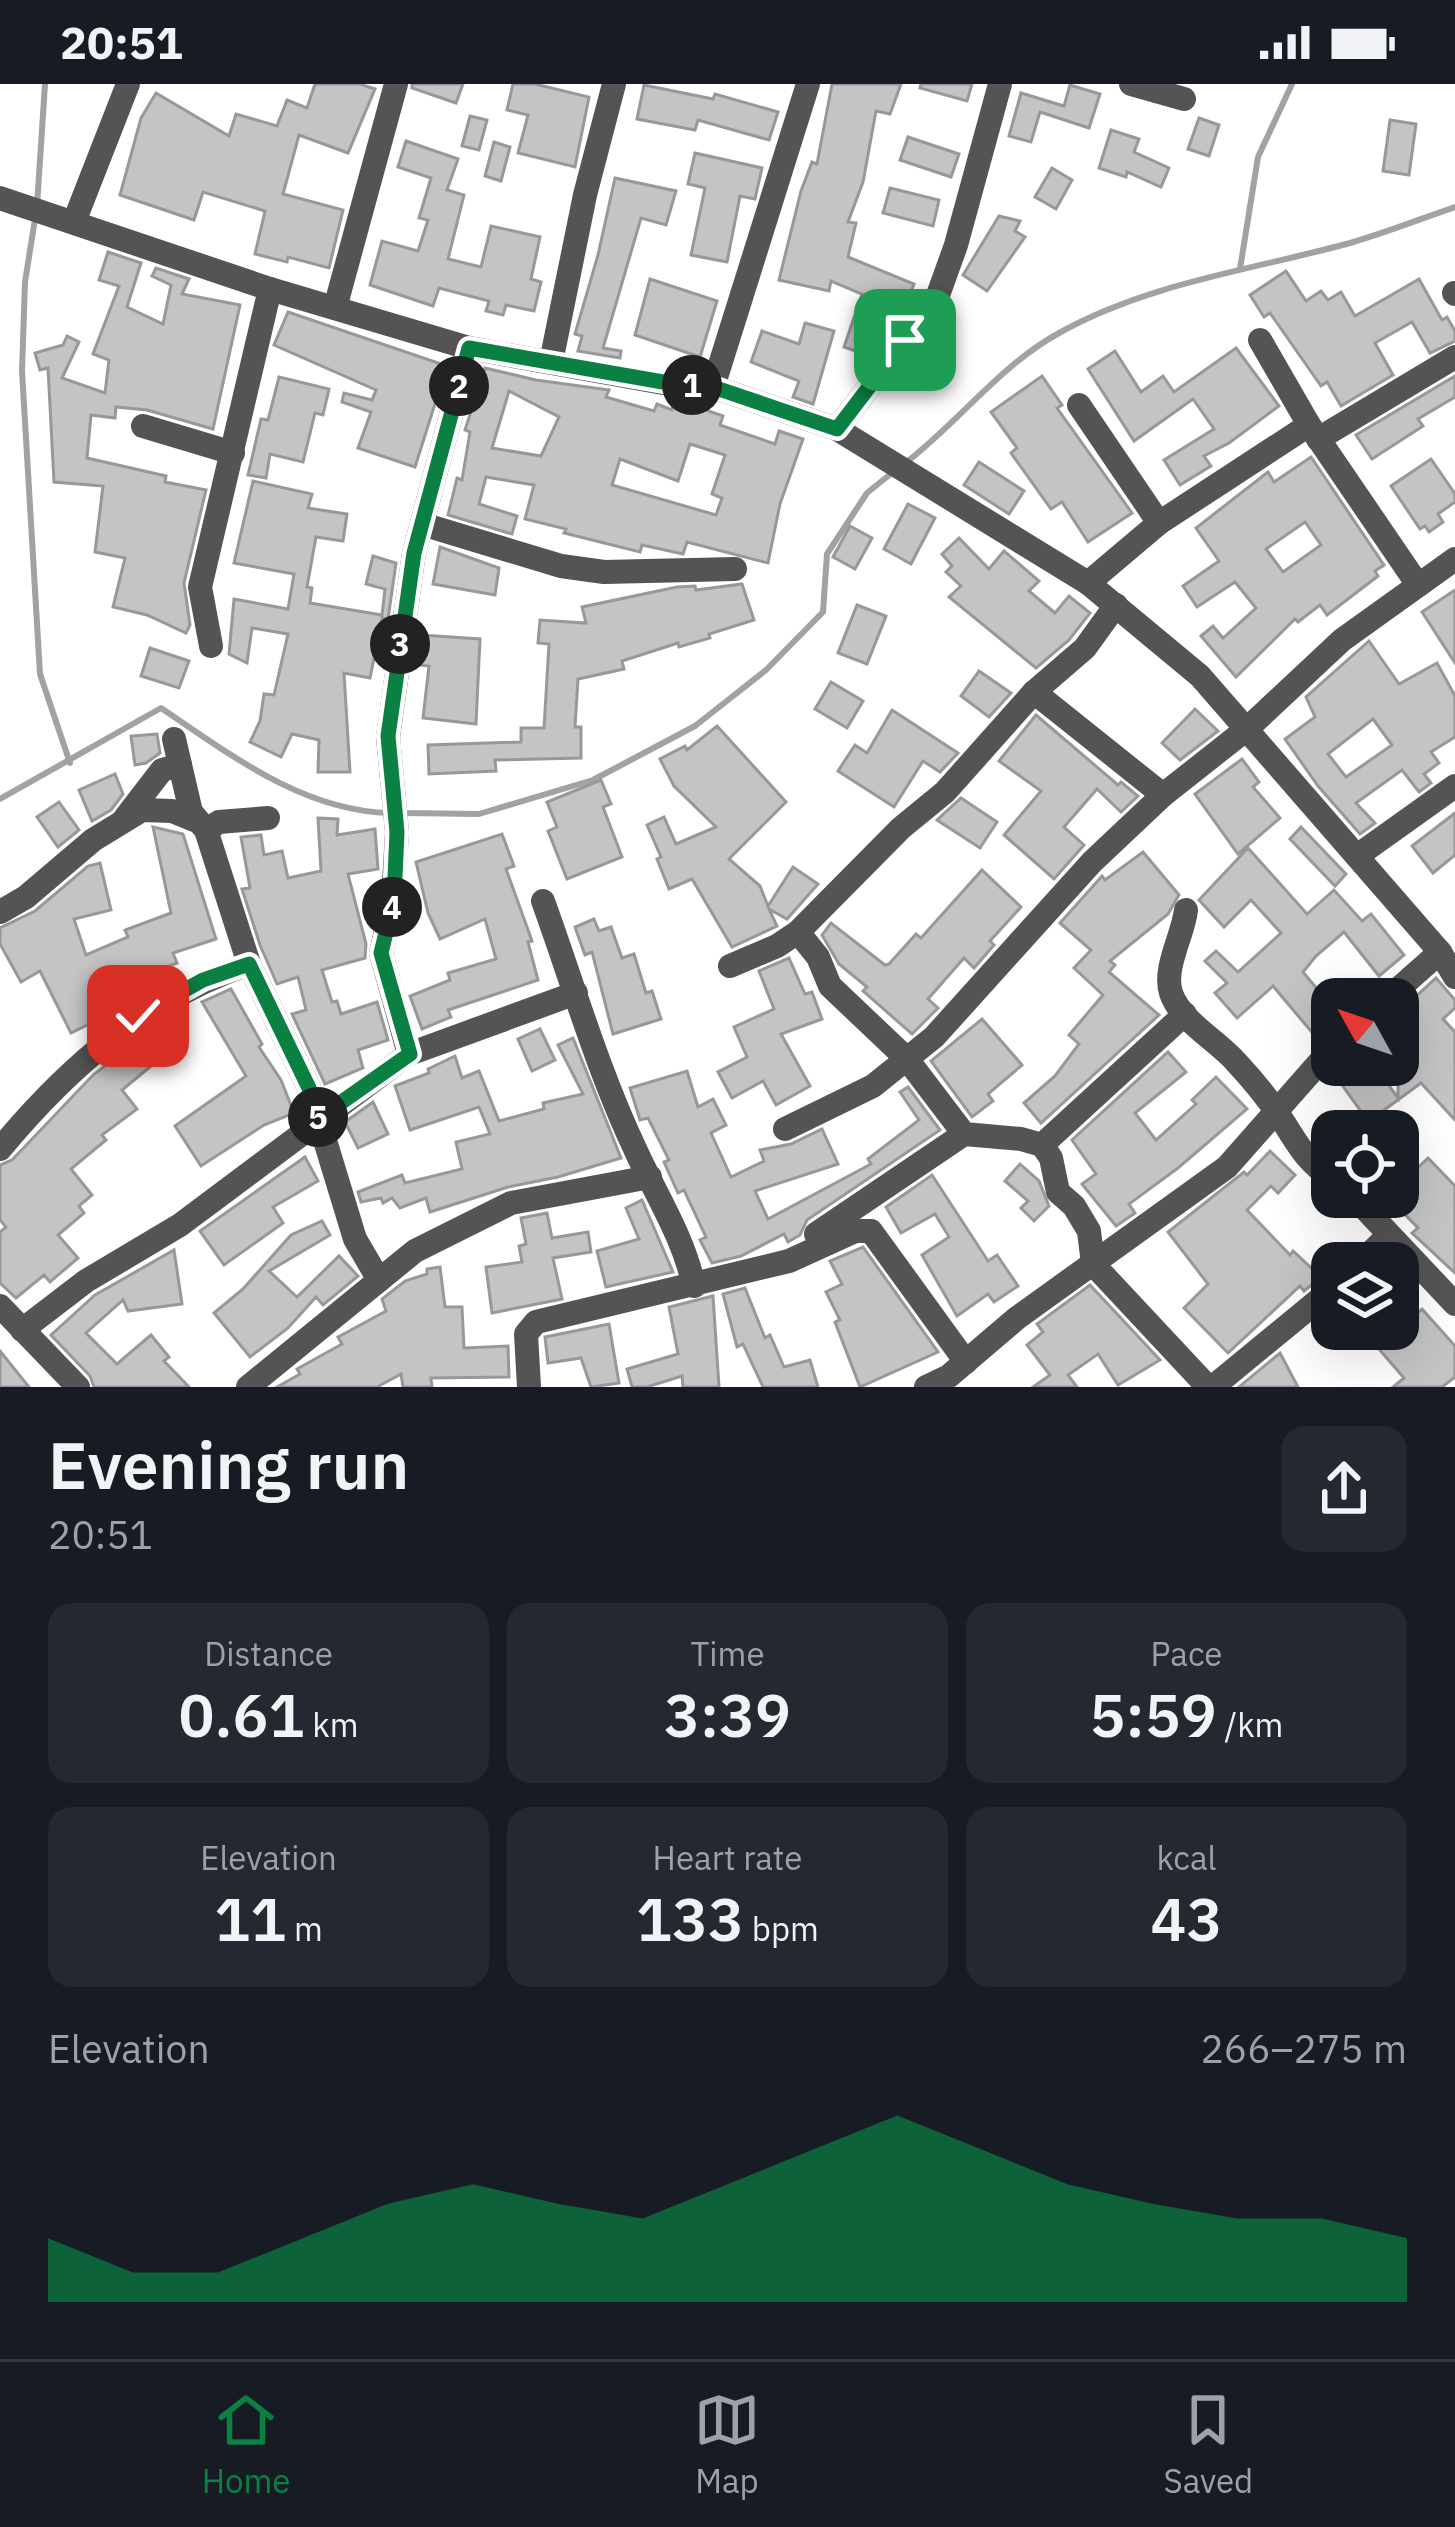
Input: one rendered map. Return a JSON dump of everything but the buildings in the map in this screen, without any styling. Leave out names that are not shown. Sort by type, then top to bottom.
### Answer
[{"type":"street","points":[[74,222],[128,84]]},
{"type":"street","points":[[335,308],[395,84]]},
{"type":"street","points":[[551,362],[585,195],[614,84]]},
{"type":"street","points":[[713,387],[808,84]]},
{"type":"street","points":[[837,429],[937,298],[1000,84]]},
{"type":"street","points":[[1131,84],[1184,99]]},
{"type":"street","points":[[0,198],[270,290],[469,348],[713,387],[837,429],[1088,583],[1200,676],[1440,952],[1455,977]]},
{"type":"street","points":[[211,646],[200,587],[270,290]]},
{"type":"street","points":[[1260,340],[1313,432],[1418,585]]},
{"type":"street","points":[[410,1054],[381,953],[394,900],[397,832],[388,736],[422,524],[469,348]]},
{"type":"street","points":[[1088,583],[1159,523],[1313,432],[1455,357]]},
{"type":"street","points":[[1079,405],[1159,523]]},
{"type":"street","points":[[143,426],[233,453]]},
{"type":"street","points":[[422,524],[561,566],[604,572],[735,569]]},
{"type":"street","points":[[785,1129],[873,1086],[907,1059],[949,1022],[1092,862],[1163,795],[1248,728],[1342,640],[1455,560]]},
{"type":"street","points":[[730,966],[798,932],[901,828],[945,792],[1034,692],[1085,648],[1116,605]]},
{"type":"street","points":[[1034,692],[1163,795]]},
{"type":"street","points":[[174,740],[249,964],[309,1088],[355,1239],[379,1280]]},
{"type":"street","points":[[124,820],[162,770],[180,765]]},
{"type":"street","points":[[1357,856],[1455,786]]},
{"type":"street","points":[[0,911],[26,897],[79,851],[142,810],[172,811],[200,825],[268,818]]},
{"type":"street","points":[[543,901],[636,1152],[686,1252],[694,1286]]},
{"type":"street","points":[[1186,910],[1170,968],[1171,992],[1185,1014],[1236,1061],[1311,1162]]},
{"type":"street","points":[[798,932],[818,957],[830,986],[907,1059],[964,1134]]},
{"type":"street","points":[[1411,978],[1440,952]]},
{"type":"street","points":[[0,1149],[72,1071],[138,1016],[203,980],[249,964]]},
{"type":"street","points":[[22,1330],[86,1281],[180,1225],[410,1054],[576,993]]},
{"type":"street","points":[[1042,1145],[1185,1014]]},
{"type":"street","points":[[529,1387],[526,1334],[536,1322],[789,1261],[855,1231],[871,1232],[948,1378],[1017,1318],[1227,1167],[1311,1073]]},
{"type":"street","points":[[789,1261],[800,1244],[964,1134],[1042,1145],[1051,1158],[1058,1192],[1075,1206],[1089,1231],[1093,1264],[1207,1386],[1214,1386],[1311,1306]]},
{"type":"street","points":[[248,1387],[415,1251],[511,1203],[650,1177]]},
{"type":"street","points":[[1372,1218],[1455,1304]]},
{"type":"street","points":[[1382,1242],[1388,1236]]},
{"type":"street","points":[[0,1306],[78,1387]]},
{"type":"waterway","points":[[37,206],[45,84]]},
{"type":"waterway","points":[[1240,269],[1258,157],[1292,84]]},
{"type":"waterway","points":[[904,464],[1037,346],[1093,316],[1164,290],[1350,243],[1455,207]]},
{"type":"waterway","points":[[35,219],[25,282],[22,371],[40,674],[70,763]]},
{"type":"waterway","points":[[403,813],[479,814],[593,780],[695,726],[766,670],[823,612],[827,554],[867,493],[893,472]]},
{"type":"waterway","points":[[0,799],[161,708],[241,761],[298,791],[358,810],[390,813]]},
{"type":"route","points":[[138,1016],[203,980],[249,964],[319,1118],[410,1054],[381,953],[394,900],[397,832],[388,736],[414,553],[469,348],[713,387],[808,423],[837,429],[905,340]]}]
